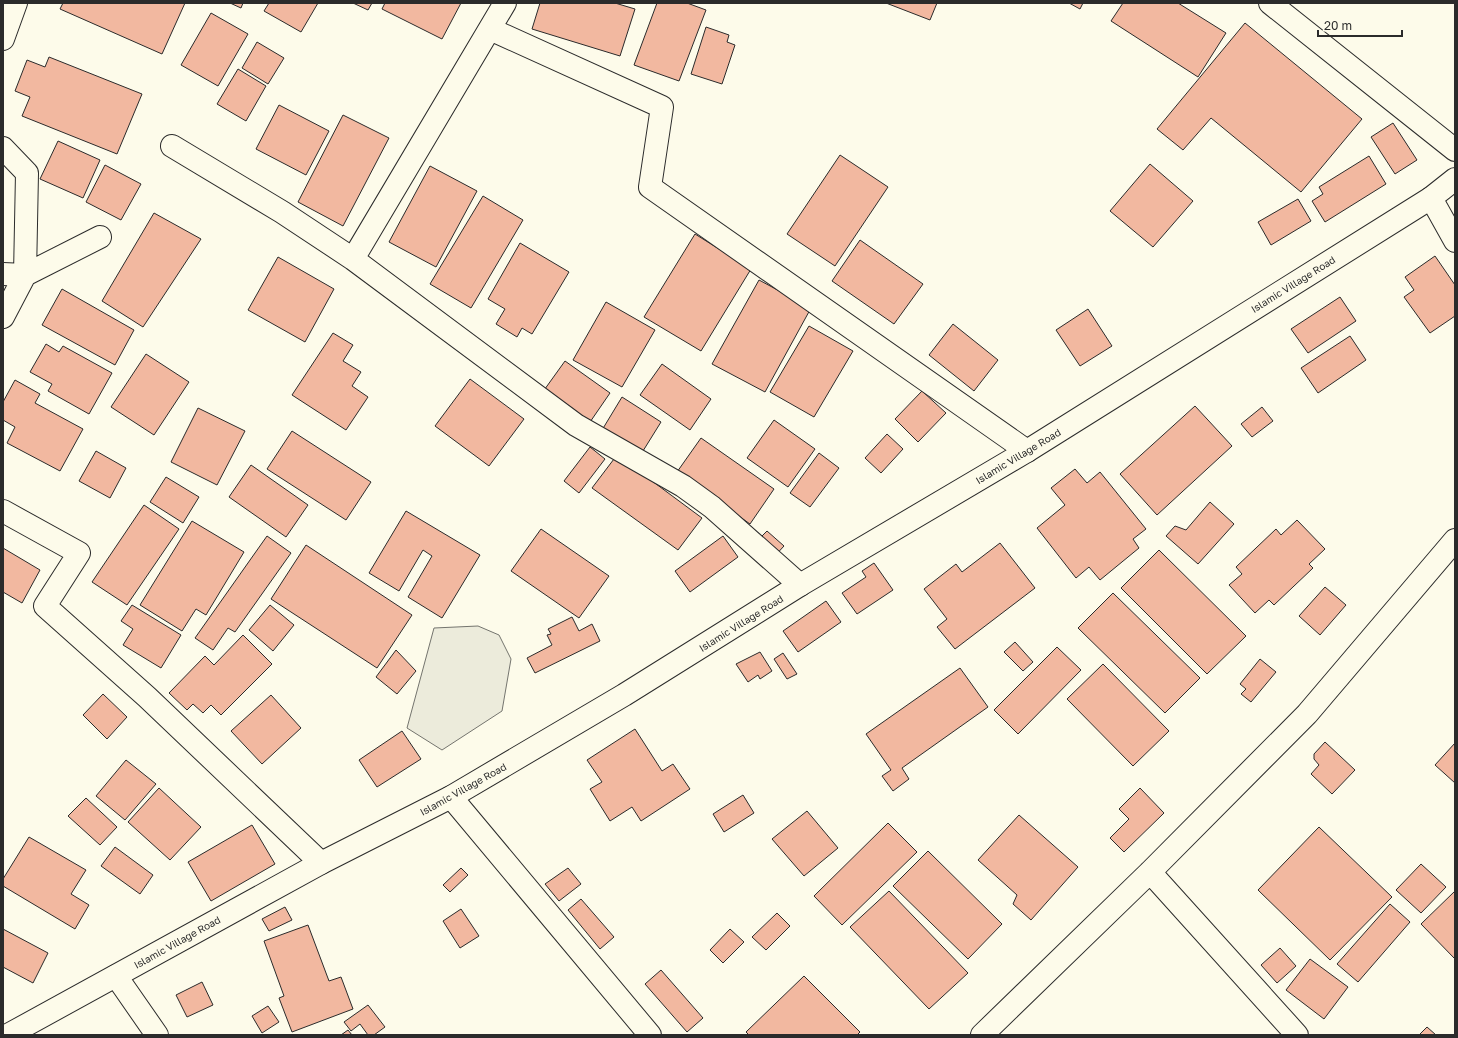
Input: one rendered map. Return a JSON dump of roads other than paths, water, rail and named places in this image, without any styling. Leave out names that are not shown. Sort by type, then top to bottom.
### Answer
[{"type":"street","points":[[3,38],[16,3]]},
{"type":"street","points":[[353,259],[505,3]]},
{"type":"street","points":[[1270,3],[1455,150]]},
{"type":"street","points":[[490,29],[662,107],[650,187],[1027,452]]},
{"type":"street","points":[[172,146],[282,212],[353,259],[576,425],[683,486],[712,506],[800,585]]},
{"type":"street","points":[[3,148],[27,173],[25,275],[3,317]]},
{"type":"street","name":"Islamic Village Road","points":[[8,1035],[321,863],[451,797],[624,695],[800,585],[1027,452],[1431,198],[1455,179]]},
{"type":"street","points":[[1431,198],[1455,241]]},
{"type":"street","points":[[3,274],[25,275],[100,237]]},
{"type":"street","points":[[3,511],[79,553],[46,606],[146,697],[321,863]]},
{"type":"street","points":[[982,1035],[1150,872],[1307,714],[1455,540]]},
{"type":"street","points":[[451,797],[650,1035]]},
{"type":"street","points":[[1150,872],[1297,1035]]},
{"type":"street","points":[[116,976],[157,1035]]}]
